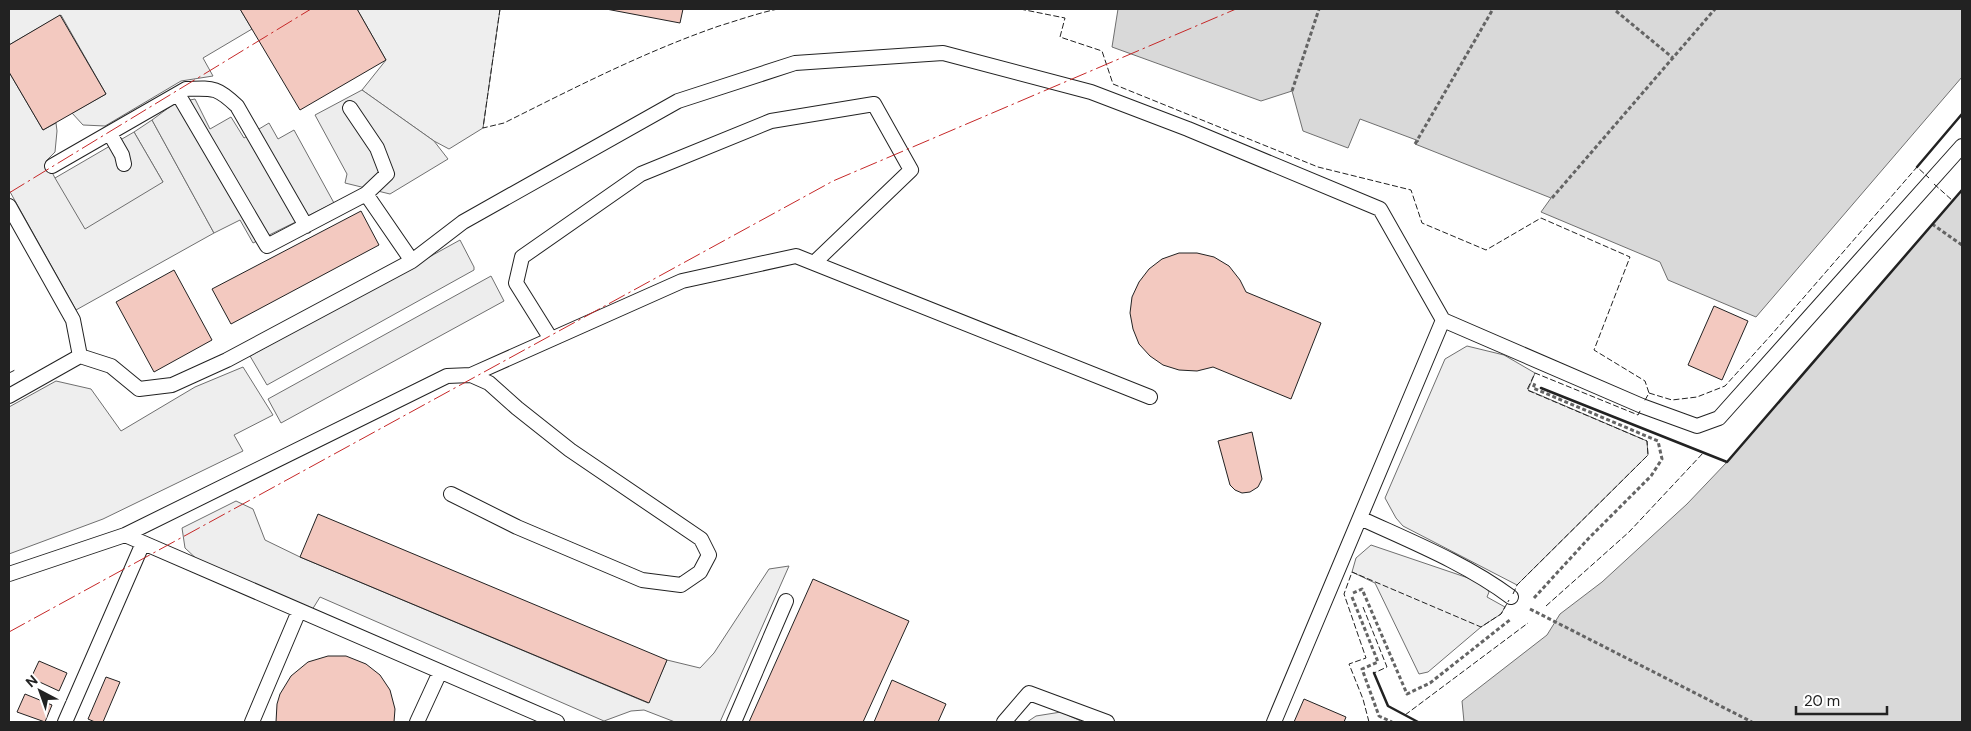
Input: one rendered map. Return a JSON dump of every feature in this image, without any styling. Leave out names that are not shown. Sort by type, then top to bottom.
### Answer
[{"type":"lane","points":[[9,396],[80,356],[110,366],[139,389],[172,386],[226,360],[412,261],[463,222],[678,101],[795,63],[943,53],[1091,92],[1188,129],[1380,209],[1443,320],[1642,406],[1697,426],[1719,418],[1962,146]]},
{"type":"lane","points":[[52,166],[186,89],[211,88],[223,92],[238,106],[306,226]]},
{"type":"lane","points":[[178,94],[267,246],[366,194],[387,174],[377,148],[350,108]]},
{"type":"lane","points":[[551,339],[516,283],[522,257],[641,174],[771,121],[874,104],[911,170],[814,263]]},
{"type":"lane","points":[[110,134],[122,155],[124,164]]},
{"type":"lane","points":[[366,194],[412,261]]},
{"type":"lane","points":[[9,206],[73,320],[80,356]]},
{"type":"lane","points":[[9,574],[125,535],[447,376],[471,375],[682,281],[796,256],[1150,397]]},
{"type":"lane","points":[[1274,722],[1443,320]]},
{"type":"lane","points":[[451,494],[517,527],[642,580],[680,585],[700,572],[709,555],[701,539],[570,450],[517,408],[490,383],[471,375]]},
{"type":"lane","points":[[1360,518],[1443,556],[1485,578],[1511,597]]},
{"type":"lane","points":[[125,535],[557,722]]},
{"type":"lane","points":[[65,722],[143,543]]},
{"type":"lane","points":[[734,722],[786,601]]},
{"type":"lane","points":[[252,722],[299,611]]},
{"type":"lane","points":[[417,722],[440,672]]},
{"type":"lane","points":[[1004,722],[1030,693],[1108,722]]},
{"type":"path","points":[[1292,91],[1319,9]]},
{"type":"path","points":[[1414,144],[1493,9]]},
{"type":"path","points":[[1552,198],[1715,9]]},
{"type":"path","points":[[1616,11],[1673,58]]},
{"type":"path","points":[[1932,224],[1962,245]]},
{"type":"path","points":[[1392,722],[1379,716],[1362,669],[1378,662],[1350,594],[1362,588],[1406,694],[1430,683],[1526,607],[1589,538],[1651,476],[1662,459],[1658,441],[1532,388],[1536,381]]},
{"type":"path","points":[[1511,597],[1526,607],[1752,722]]},
{"type":"shaded area","points":[[9,9],[240,9],[252,29],[203,58],[213,76],[181,81],[105,126],[83,125],[72,113],[106,94],[61,15],[9,45]]},
{"type":"shaded area","points":[[357,9],[500,9],[483,128],[449,149],[434,141],[362,90],[386,60]]},
{"type":"shaded area","points":[[1118,9],[1962,9],[1962,77],[1756,317],[1668,280],[1660,262],[1541,212],[1551,198],[1415,144],[1419,141],[1360,119],[1348,148],[1303,131],[1292,91],[1261,101],[1112,47]]},
{"type":"shaded area","points":[[9,72],[43,130],[56,123],[55,152],[46,161],[55,178],[163,182],[134,132],[152,120],[214,233],[76,310],[9,190]]},
{"type":"shaded area","points":[[362,90],[434,141],[448,159],[390,194],[345,183],[347,174],[315,115]]},
{"type":"shaded area","points":[[195,99],[210,129],[231,117],[244,138],[269,123],[278,139],[294,130],[334,203],[253,243],[240,220],[214,233],[152,120],[175,103]]},
{"type":"shaded area","points":[[134,132],[163,182],[85,229],[55,178]]},
{"type":"shaded area","points":[[1962,190],[1962,722],[1464,722],[1462,701],[1547,635],[1560,614],[1602,582],[1687,504],[1727,462]]},
{"type":"shaded area","points":[[460,240],[474,270],[267,385],[250,356]]},
{"type":"shaded area","points":[[491,276],[504,301],[281,423],[268,399]]},
{"type":"shaded area","points":[[1467,346],[1504,355],[1535,373],[1528,390],[1647,441],[1648,455],[1517,585],[1403,526],[1396,518],[1385,498],[1445,359]]},
{"type":"shaded area","points":[[243,367],[273,415],[234,435],[243,451],[103,519],[9,554],[9,407],[56,381],[91,389],[121,431],[195,387]]},
{"type":"shaded area","points":[[236,501],[253,509],[265,540],[300,557],[648,703],[667,660],[700,668],[714,653],[769,569],[789,566],[720,722],[675,722],[644,710],[631,711],[604,721],[320,597],[312,610],[201,563],[185,548],[182,528]]},
{"type":"shaded area","points":[[1371,545],[1483,583],[1489,592],[1487,597],[1505,607],[1501,614],[1481,627],[1428,672],[1419,674],[1375,583],[1352,572],[1356,558]]},
{"type":"shaded area","points":[[1061,712],[1083,722],[1027,722],[1036,716]]},
{"type":"building","points":[[240,9],[357,9],[386,60],[300,110]]},
{"type":"building","points":[[606,9],[683,9],[680,23]]},
{"type":"building","points":[[60,15],[106,94],[43,130],[9,72],[9,45]]},
{"type":"building","points":[[361,211],[379,245],[231,324],[212,289]]},
{"type":"building","points":[[1179,253],[1197,253],[1214,257],[1229,266],[1240,280],[1246,292],[1321,323],[1291,399],[1213,367],[1197,371],[1179,370],[1163,365],[1150,356],[1139,344],[1133,329],[1130,313],[1132,297],[1139,282],[1149,269],[1162,259]]},
{"type":"building","points":[[174,270],[212,340],[154,372],[116,302]]},
{"type":"building","points":[[1714,306],[1748,321],[1722,380],[1688,365]]},
{"type":"building","points":[[1252,432],[1262,479],[1258,487],[1250,492],[1242,493],[1230,485],[1218,441]]},
{"type":"building","points":[[318,514],[667,660],[649,703],[300,557]]},
{"type":"building","points":[[813,579],[909,621],[863,722],[749,722]]},
{"type":"building","points":[[328,656],[346,656],[366,664],[380,675],[390,690],[395,709],[394,722],[276,722],[277,704],[280,694],[291,676],[308,662]]},
{"type":"building","points":[[39,661],[67,673],[59,691],[31,678]]},
{"type":"building","points":[[106,677],[120,682],[103,722],[95,722],[88,719]]},
{"type":"building","points":[[892,680],[946,704],[938,722],[874,722]]},
{"type":"building","points":[[25,694],[52,705],[45,722],[17,712]]},
{"type":"building","points":[[1304,699],[1346,717],[1344,722],[1294,722]]},
{"type":"fence","points":[[500,9],[483,128],[504,123],[610,71],[691,36],[778,9]]},
{"type":"fence","points":[[1020,9],[1065,18],[1060,37],[1102,51],[1113,84],[1318,167],[1411,190],[1422,223],[1486,250],[1541,218],[1630,257],[1594,350],[1645,381],[1649,393],[1644,402]]},
{"type":"fence","points":[[1649,393],[1672,400],[1697,397],[1725,386],[1917,167],[1929,178]]},
{"type":"fence","points":[[1934,184],[1953,201]]},
{"type":"fence","points":[[9,373],[15,370]]},
{"type":"fence","points":[[1513,594],[1517,585],[1648,455],[1647,441],[1527,390],[1535,373],[1638,415],[1641,409]]},
{"type":"fence","points":[[1546,606],[1629,532],[1704,452]]},
{"type":"fence","points":[[1369,722],[1363,699],[1349,664],[1366,658],[1344,594],[1352,572],[1481,627],[1501,614],[1509,600]]},
{"type":"fence","points":[[1363,607],[1387,667],[1374,673]]},
{"type":"fence","points":[[1405,715],[1528,623]]},
{"type":"wall","points":[[1917,167],[1962,114]]},
{"type":"wall","points":[[1541,388],[1727,462],[1962,190]]},
{"type":"wall","points":[[1374,673],[1388,706],[1418,722]]},
{"type":"power","points":[[9,193],[311,9]]},
{"type":"power","points":[[9,632],[833,181],[1236,9]]}]
